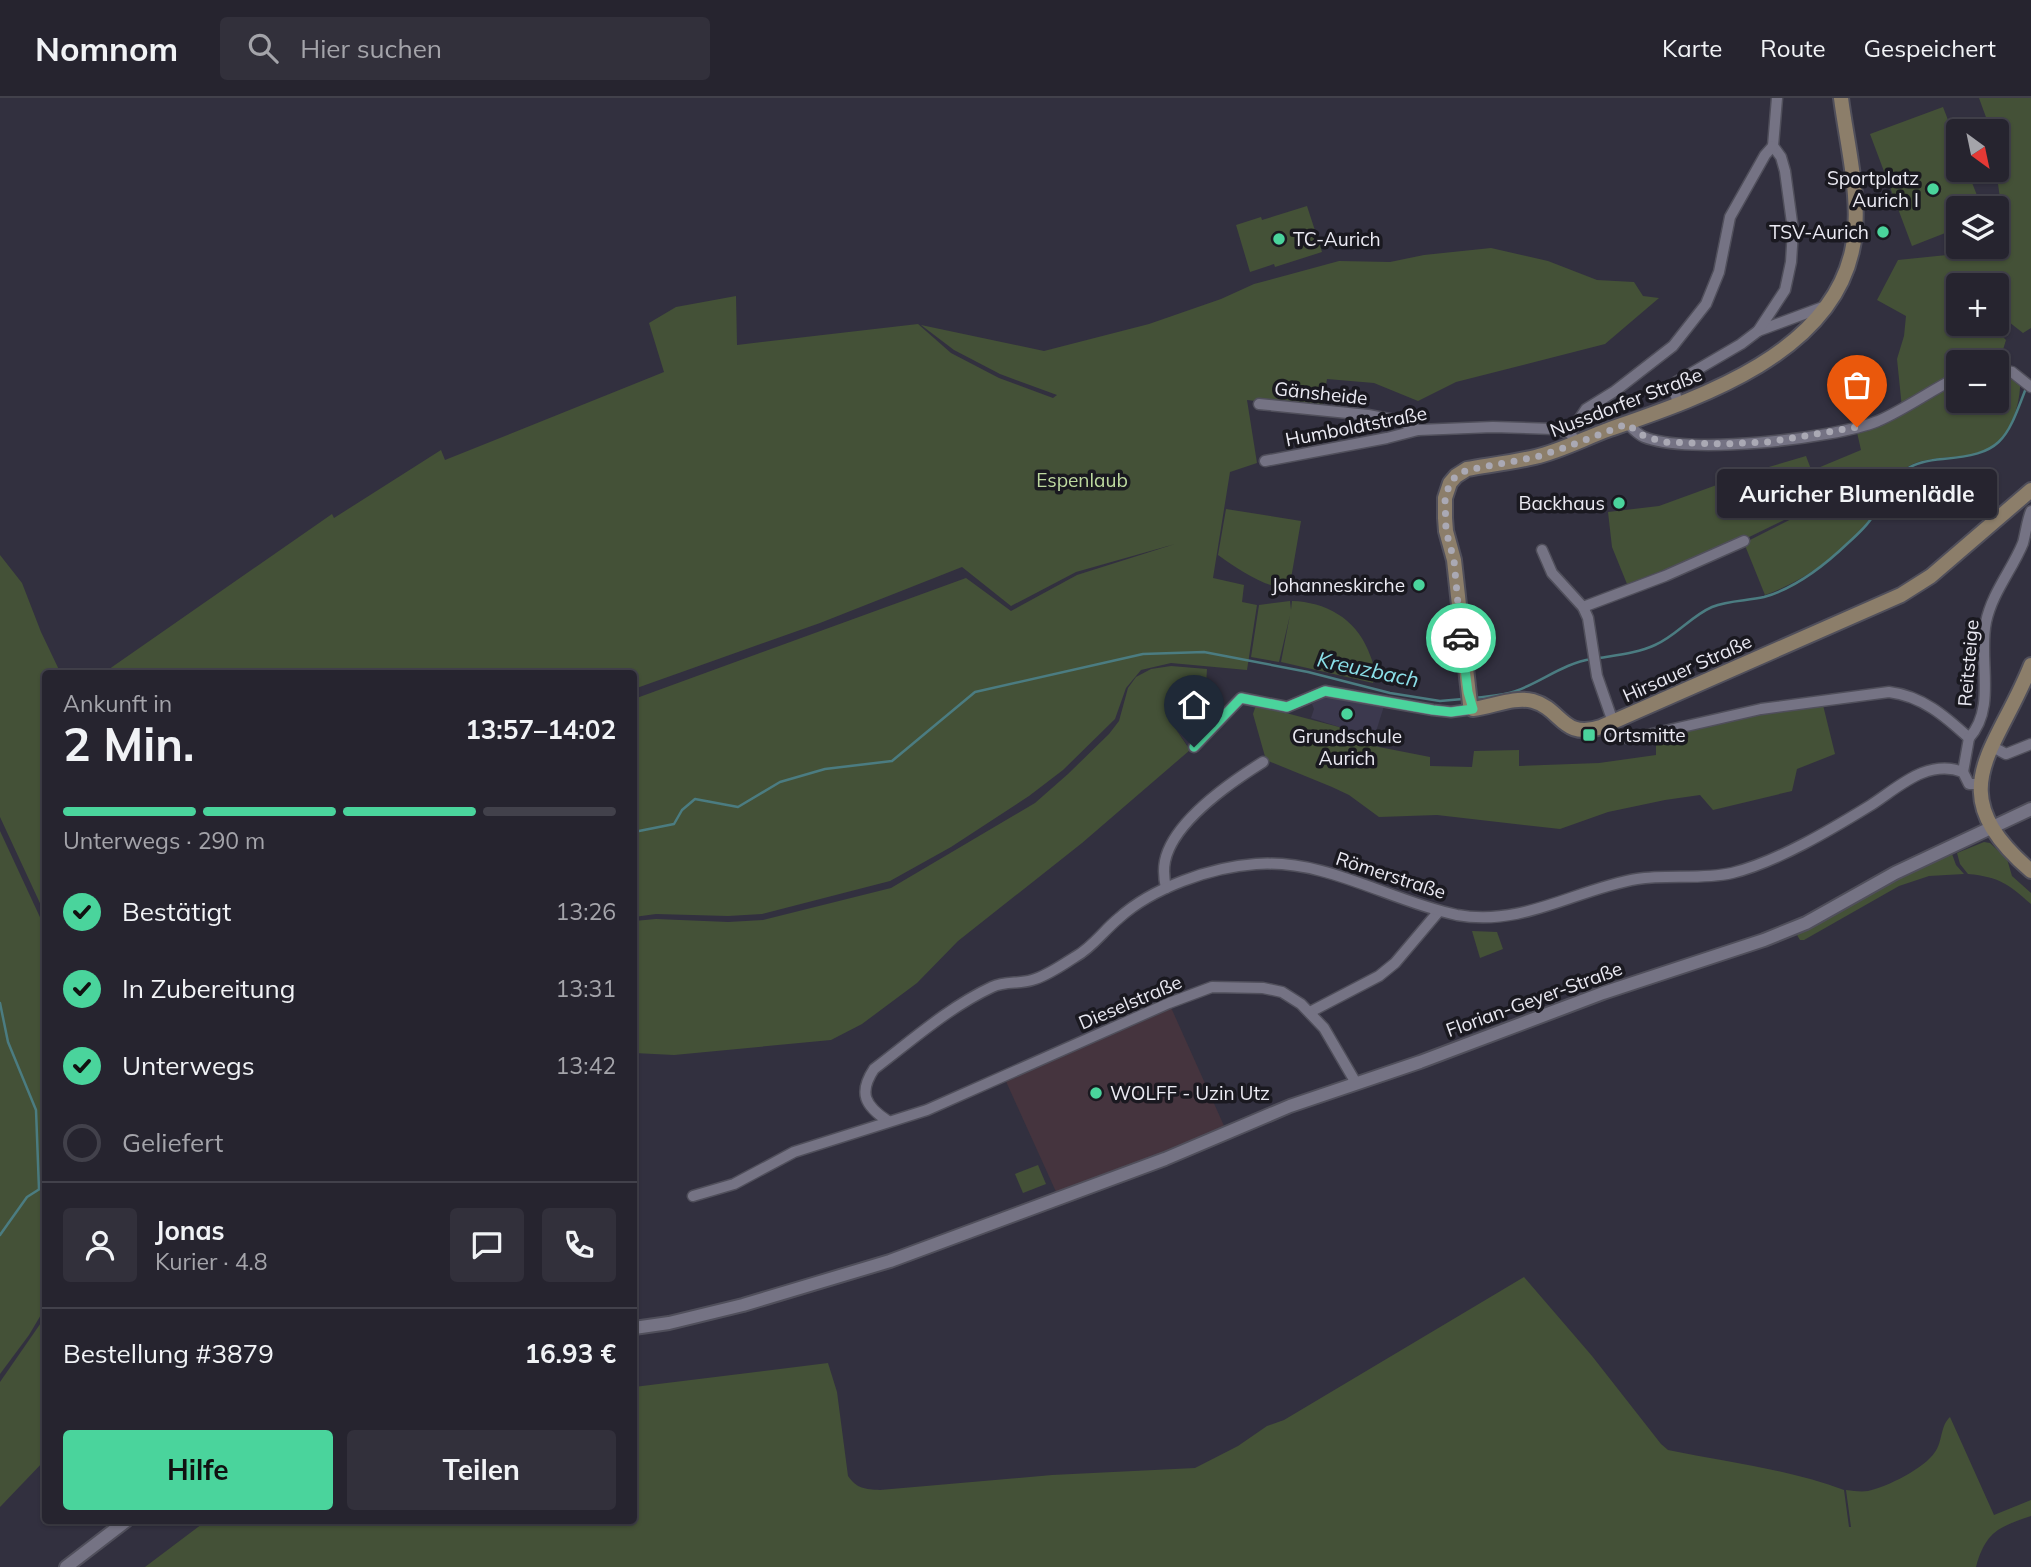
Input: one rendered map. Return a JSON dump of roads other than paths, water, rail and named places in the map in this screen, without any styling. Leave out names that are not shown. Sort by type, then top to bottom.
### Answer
[{"type":"main road","name":"Nussdorfer Straße","points":[[1470,702],[1454,560],[1446,531],[1445,498],[1450,483],[1467,470],[1536,457],[1561,449],[1573,438],[1627,424],[1679,406],[1776,355],[1808,329],[1846,271],[1856,224],[1850,153],[1841,98]]},
{"type":"main road","name":"Hirsauer Straße","points":[[1470,702],[1532,701],[1573,729],[1588,731],[1611,723],[1901,596],[1931,576],[2031,490]]},
{"type":"main road","points":[[2031,665],[1983,764],[1980,784],[1983,807],[1992,829],[2031,872]]},
{"type":"street","points":[[1573,438],[1586,409],[1615,391],[1673,346],[1706,304],[1718,272],[1730,217],[1773,146],[1777,98]]},
{"type":"street","points":[[1758,331],[1785,290],[1791,262],[1793,230],[1790,201],[1781,156],[1773,146]]},
{"type":"street","points":[[1679,406],[1674,390],[1676,382],[1758,331],[1824,307]]},
{"type":"street","points":[[2009,371],[2027,384]]},
{"type":"street","points":[[1627,424],[1644,436],[1663,442],[1769,442],[1870,423],[1946,384]]},
{"type":"street","name":"Gänsheide","points":[[1259,404],[1368,415],[1400,421],[1418,430]]},
{"type":"street","name":"Humboldtstraße","points":[[1265,461],[1376,441],[1418,430],[1517,427],[1554,429],[1573,438]]},
{"type":"street","name":"Reitsteige","points":[[1963,772],[1969,737],[1978,728],[1983,711],[1986,621],[2023,542],[2031,511]]},
{"type":"street","points":[[1583,607],[1665,576],[1744,541]]},
{"type":"street","points":[[1542,550],[1552,573],[1583,607],[1588,618],[1600,687],[1612,731],[1618,736],[1634,738],[1762,709],[1889,692],[1922,701],[1969,737]]},
{"type":"street","points":[[1194,747],[1241,698],[1287,707],[1325,691],[1451,712],[1470,702]]},
{"type":"street","points":[[1991,747],[2006,754],[2031,744]]},
{"type":"street","points":[[1166,888],[1163,874],[1165,858],[1185,826],[1215,796],[1263,762]]},
{"type":"street","name":"Römerstraße","points":[[888,1121],[873,1110],[865,1094],[865,1085],[874,1069],[966,1002],[994,986],[1040,977],[1095,944],[1121,915],[1166,888],[1190,878],[1220,869],[1256,864],[1305,866],[1361,882],[1439,911],[1480,916],[1509,915],[1540,909],[1635,879],[1731,873],[1768,861],[1836,825],[1922,773],[1947,769],[1963,772]]},
{"type":"street","points":[[1963,772],[1969,784],[1980,784]]},
{"type":"street","name":"Florian-Geyer-Straße","points":[[637,1327],[686,1319],[819,1284],[890,1261],[1186,1151],[1290,1106],[1420,1062],[1604,992],[1780,934],[1815,918],[1895,873],[2031,810]]},
{"type":"street","points":[[1310,1012],[1379,976],[1395,963],[1439,911]]},
{"type":"street","name":"Dieselstraße","points":[[693,1196],[734,1184],[794,1152],[927,1110],[1169,1003],[1212,988],[1263,988],[1282,992],[1310,1012],[1324,1028],[1356,1083]]},
{"type":"street","points":[[66,1567],[122,1524]]},
{"type":"waterway","name":"Kreuzbach","points":[[1599,658],[1648,648],[1663,641],[1712,607],[1764,597],[1798,582],[1829,560],[1862,530],[1892,485],[1907,469],[1924,462],[1978,453],[1999,442],[2013,421],[2026,388]]},
{"type":"waterway","name":"Kreuzbach","points":[[637,831],[674,824],[682,810],[695,799],[738,807],[780,782],[825,769],[892,761],[975,692],[1143,654],[1204,652],[1308,672],[1390,693],[1440,701],[1463,699]]},
{"type":"waterway","name":"Kreuzbach","points":[[1473,698],[1516,691],[1572,664],[1592,659]]},
{"type":"waterway","points":[[0,1003],[8,1042],[36,1110],[39,1189]]},
{"type":"waterway","name":"Kreuzbach","points":[[0,1235],[27,1197],[42,1188]]},
{"type":"place","name":"Sportplatz Aurich I","points":[[1933,189]]},
{"type":"place","name":"TSV-Aurich","points":[[1883,232]]},
{"type":"place","name":"TC-Aurich","points":[[1279,239]]},
{"type":"place","name":"Auricher Blumenlädle","points":[[1857,427]]},
{"type":"place","name":"Backhaus","points":[[1619,503]]},
{"type":"place","name":"Johanneskirche","points":[[1419,585]]},
{"type":"place","name":"Grundschule Aurich","points":[[1347,714]]},
{"type":"place","name":"Ortsmitte","points":[[1589,735]]},
{"type":"place","name":"WOLFF - Uzin Utz","points":[[1096,1093]]},
{"type":"park label","name":"Espenlaub","points":[[1082,480]]}]
